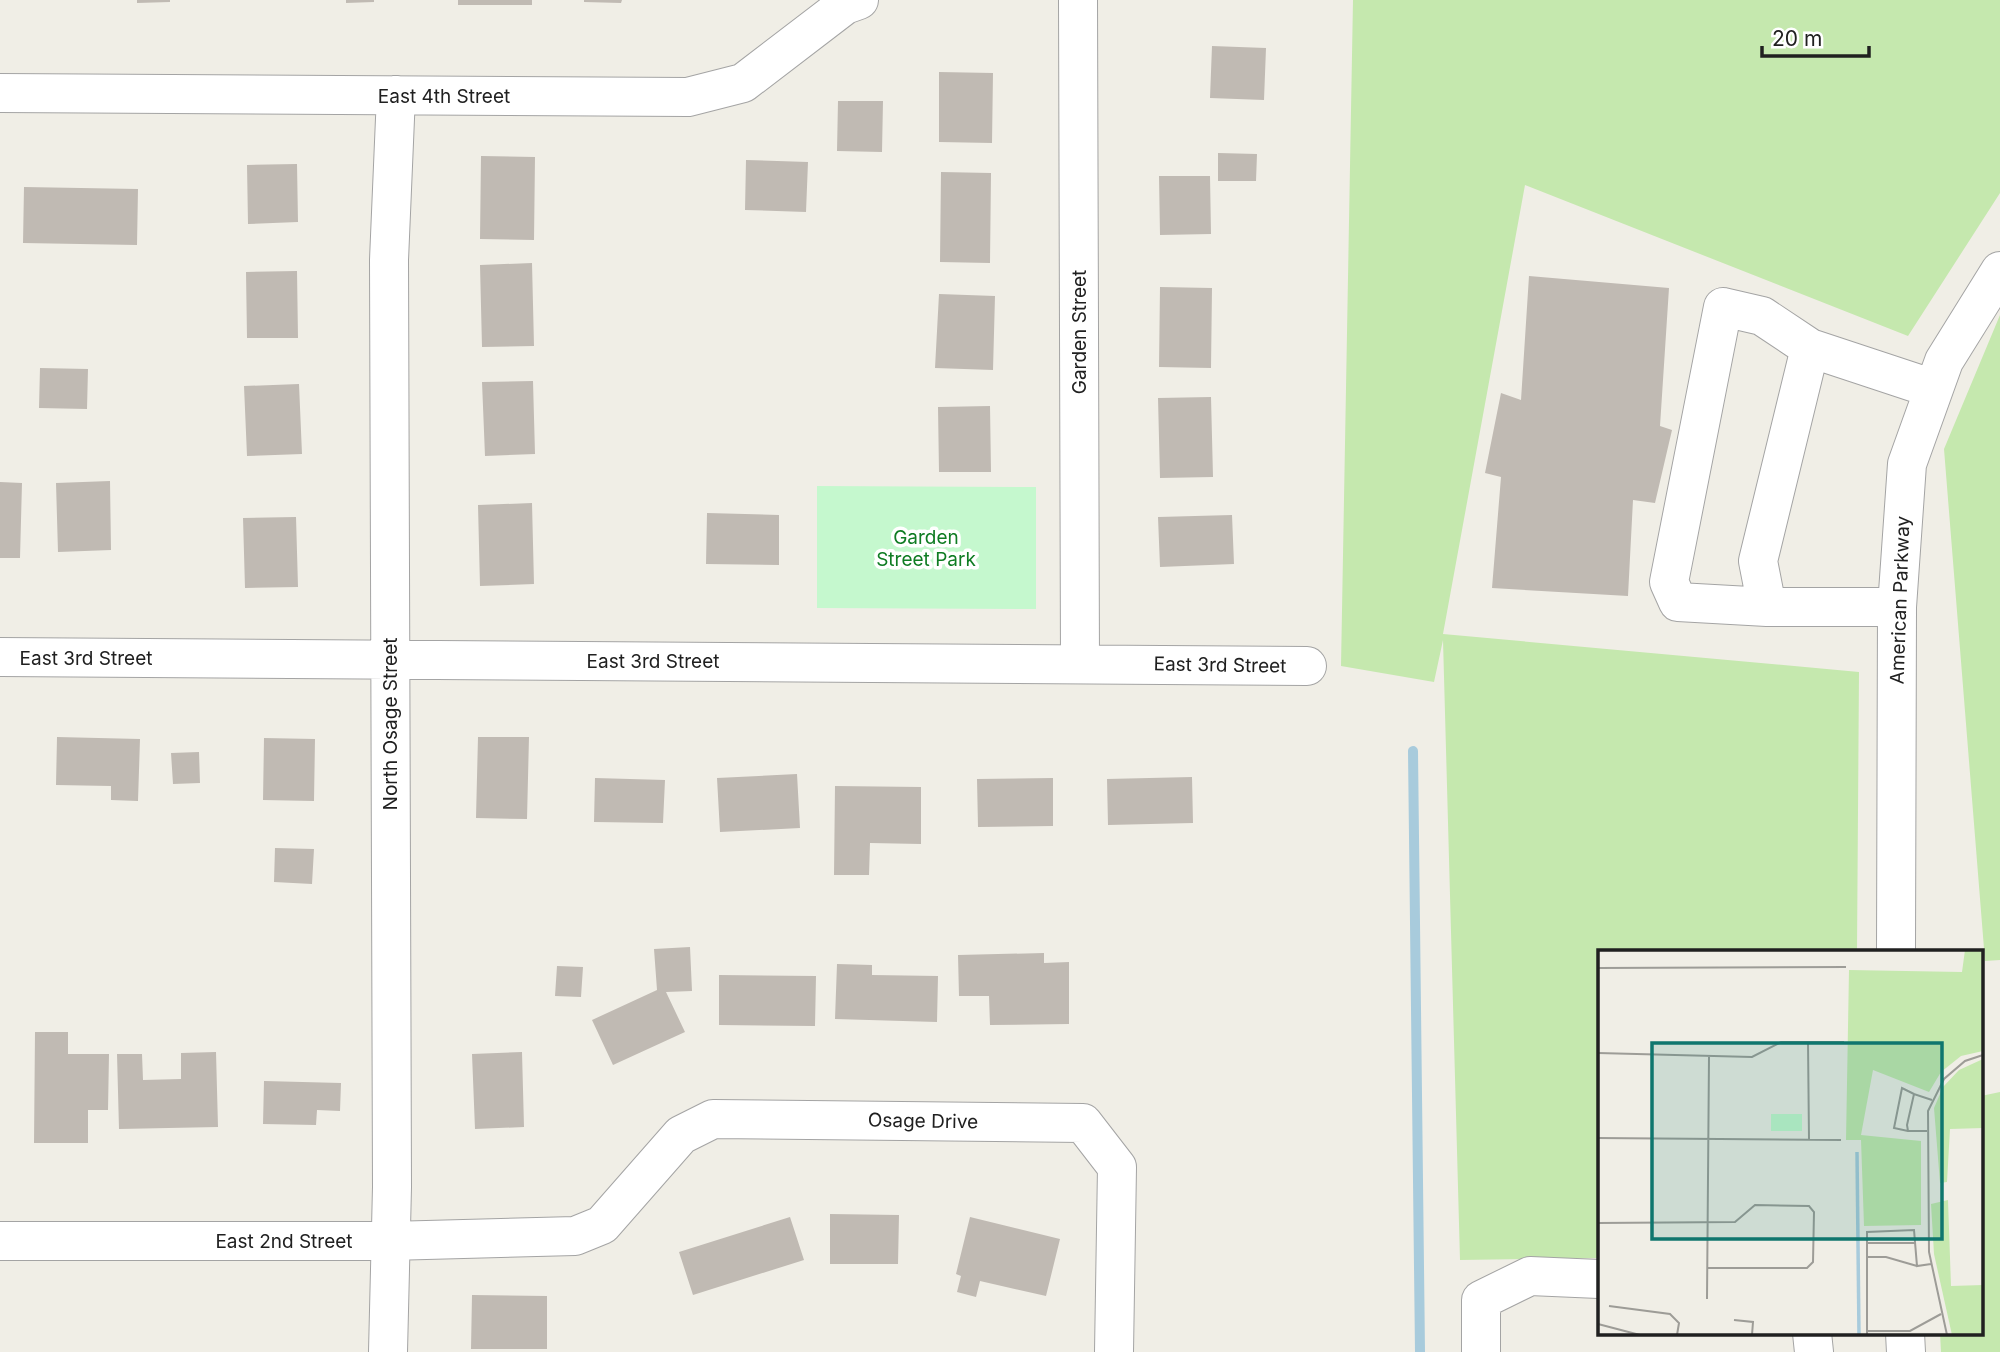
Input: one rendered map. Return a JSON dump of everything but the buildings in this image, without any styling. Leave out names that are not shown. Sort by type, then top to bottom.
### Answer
[{"type":"street","name":"East 4th Street","points":[[0,93],[688,97],[743,83],[845,5],[859,0]]},
{"type":"street","name":"Garden Street","points":[[1078,0],[1080,663]]},
{"type":"street","name":"North Osage Street","points":[[388,1352],[392,1187],[389,260],[396,96]]},
{"type":"street","name":"American Parkway","points":[[1896,950],[1897,607],[1907,464],[1944,360],[2000,271]]},
{"type":"street","points":[[1897,607],[1767,607],[1678,602],[1669,582],[1723,307],[1762,316],[1810,348],[1934,389]]},
{"type":"street","points":[[1767,607],[1758,561],[1810,348]]},
{"type":"street","name":"East 3rd Street","points":[[0,657],[1307,666]]},
{"type":"street","name":"Osage Drive","points":[[568,1236],[575,1236],[602,1225],[681,1135],[713,1119],[1083,1123],[1117,1167],[1114,1352]]},
{"type":"street","name":"East 2nd Street","points":[[0,1241],[389,1241],[568,1236]]},
{"type":"street","points":[[1481,1352],[1481,1300],[1530,1276],[1598,1279]]},
{"type":"street","points":[[1812,1334],[1814,1352]]},
{"type":"street","points":[[1905,1334],[1906,1352]]},
{"type":"green space","points":[[1353,0],[2000,0],[2000,193],[1908,336],[1525,185],[1443,634],[1859,672],[1857,950],[1598,950],[1598,1258],[1460,1260],[1443,640],[1434,682],[1341,666]]},
{"type":"green space","points":[[2000,315],[2000,960],[1985,961],[1944,449]]},
{"type":"green space","name":"Garden Street Park","points":[[817,486],[1036,487],[1036,609],[817,608]]},
{"type":"green space","points":[[2000,1092],[2000,1352],[1941,1352],[1940,1334],[1982,1334],[1982,1096]]},
{"type":"waterway","points":[[1413,751],[1420,1352]]}]
